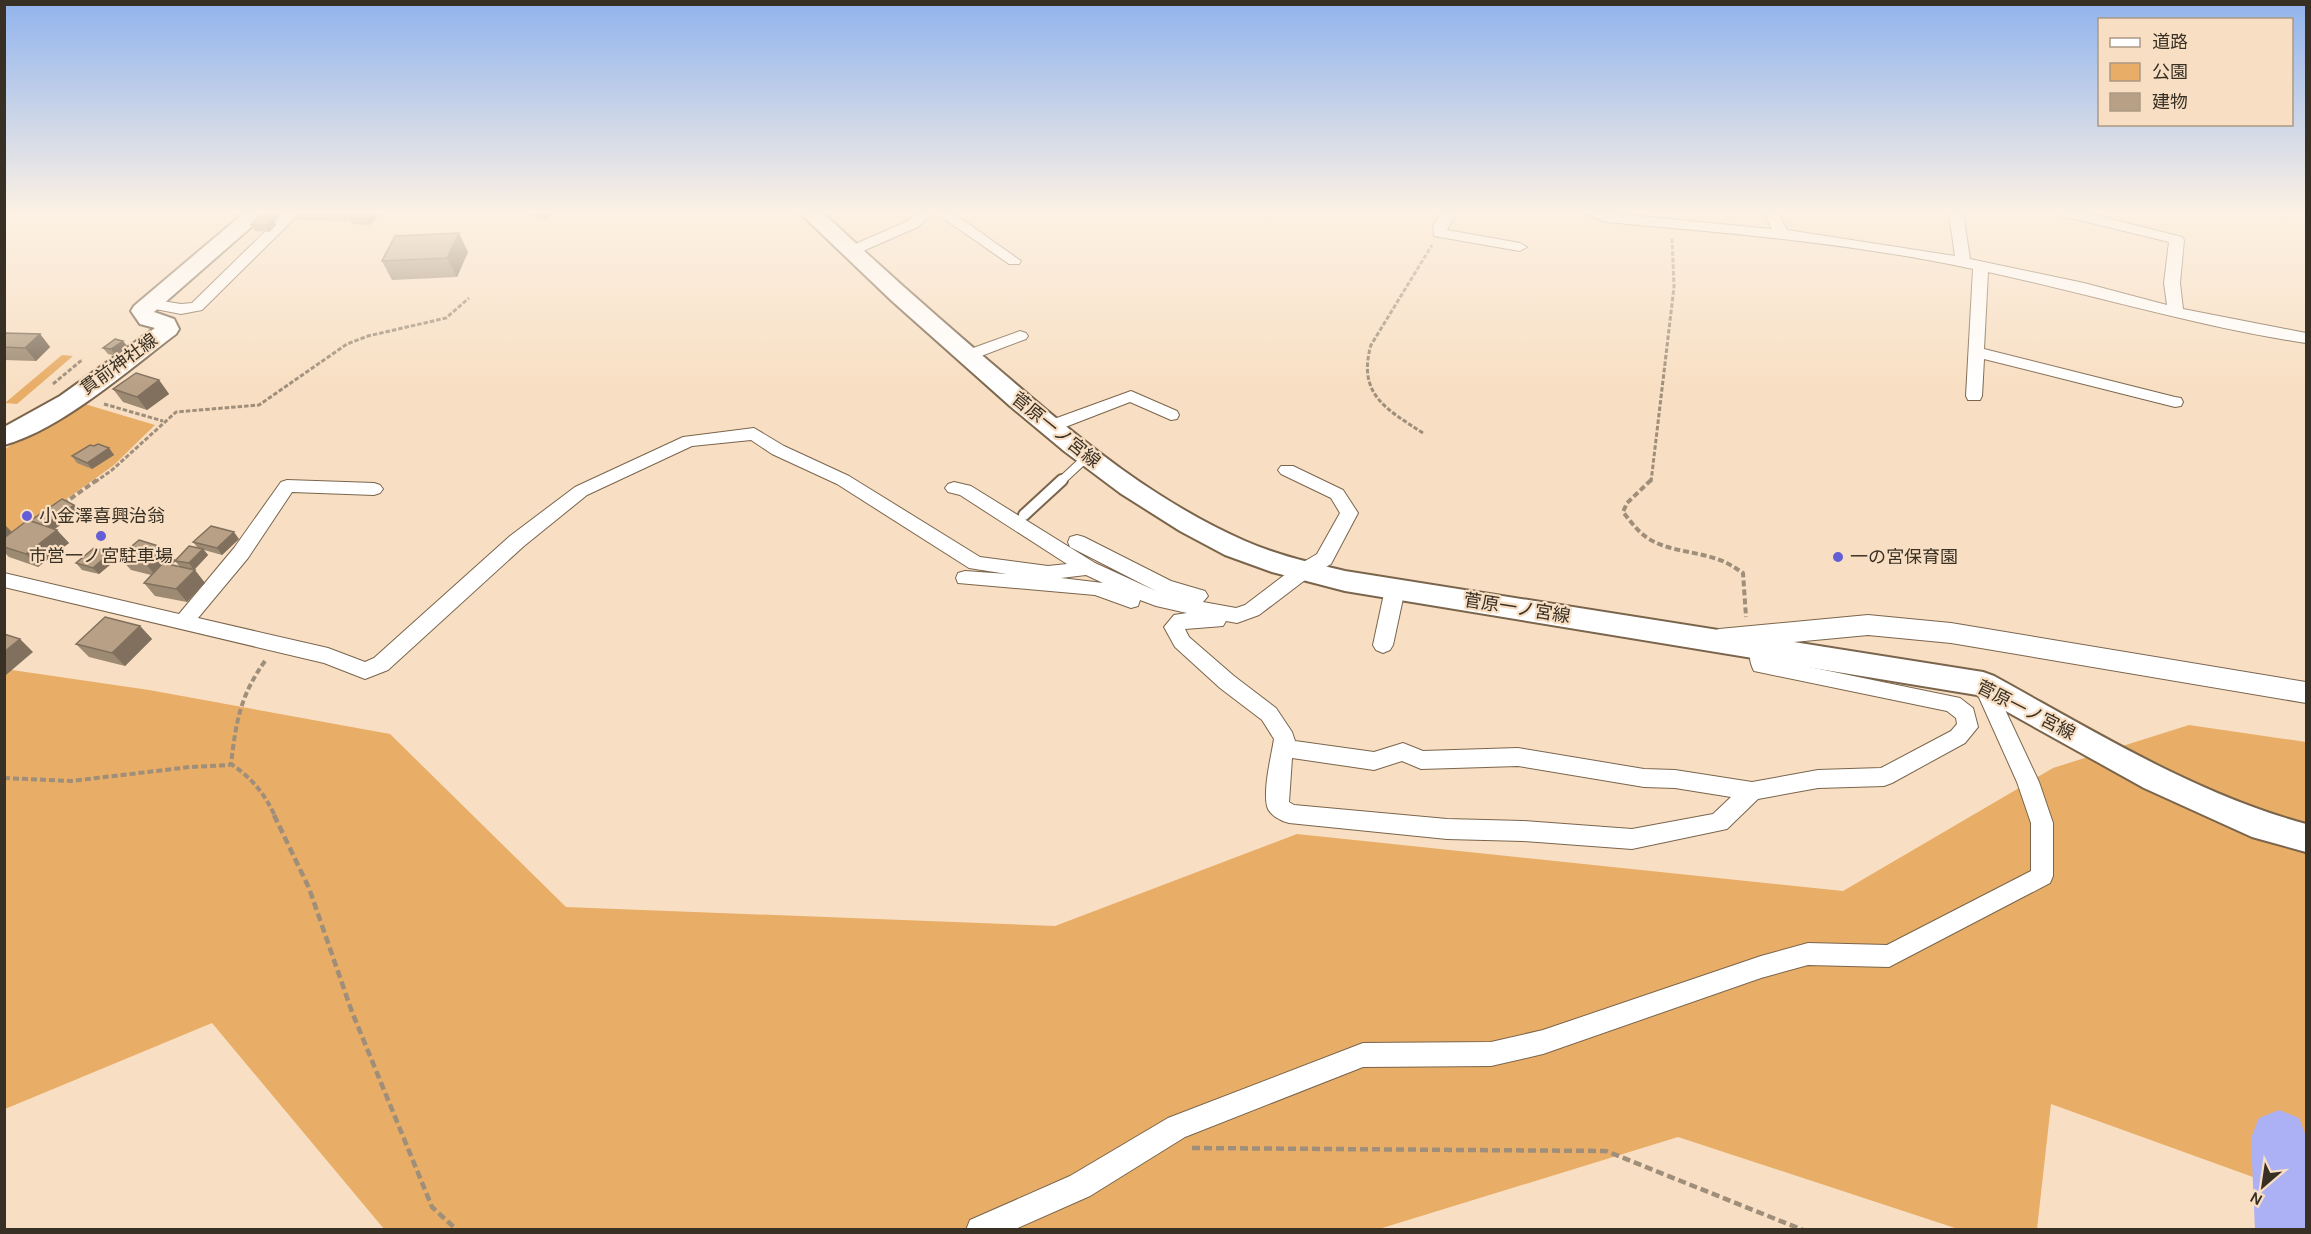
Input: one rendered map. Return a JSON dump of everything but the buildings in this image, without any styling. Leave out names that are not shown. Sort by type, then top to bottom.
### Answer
[{"type":"main road","name":"貫前神社線","points":[[4,437],[21,430],[75,396],[168,329],[166,324],[148,319],[142,311],[189,271]]},
{"type":"main road","name":"菅原一ノ宮線","points":[[872,271],[1049,427],[1088,456],[1162,510],[1212,537],[1268,562],[1302,572],[1395,589],[1713,639],[1754,642],[1983,684],[2156,780],[2264,827],[2307,838]]},
{"type":"street","points":[[150,304],[181,309],[196,307],[232,271]]},
{"type":"street","points":[[1974,396],[1981,271]]},
{"type":"street","points":[[2002,271],[2084,288],[2176,312],[2307,338]]},
{"type":"street","points":[[2173,271],[2172,283],[2176,312]]},
{"type":"street","points":[[968,357],[1020,336]]},
{"type":"street","points":[[1977,352],[2175,402]]},
{"type":"street","points":[[1049,427],[1131,396],[1171,415]]},
{"type":"street","points":[[4,580],[328,656],[365,670],[381,664],[518,541],[581,491],[689,441],[754,434],[778,450],[843,480],[976,562],[1048,573],[1088,568]]},
{"type":"street","points":[[965,578],[1097,588],[1181,620],[1215,621],[1245,613],[1324,559],[1349,513],[1337,494],[1287,470]]},
{"type":"street","points":[[183,622],[241,553],[286,486],[374,489]]},
{"type":"street","points":[[954,488],[965,490],[1088,568],[1156,599],[1245,613]]},
{"type":"street","points":[[1077,542],[1165,587],[1245,613]]},
{"type":"street","points":[[1383,645],[1395,589]]},
{"type":"street","points":[[1181,620],[1174,627],[1182,642],[1227,682],[1269,714],[1285,738],[1279,770],[1278,806],[1289,814],[1447,829],[1523,831],[1632,839],[1719,822],[1752,791]]},
{"type":"street","points":[[1284,748],[1374,761],[1403,752],[1421,760],[1518,757],[1644,778],[1675,778],[1752,791],[1818,779],[1884,777],[1958,736],[1968,727],[1966,714],[1953,704],[1761,665],[1754,642],[1868,625],[1908,628],[2041,647],[2307,693]]},
{"type":"street","points":[[980,1230],[1080,1186],[1177,1126],[1363,1055],[1491,1054],[1543,1042],[1761,967],[1808,954],[1889,956],[2042,876],[2042,823],[2028,782],[1983,684]]},
{"type":"lane","points":[[1024,514],[1088,456]]},
{"type":"path","points":[[1416,271],[1371,345],[1365,360],[1364,374],[1371,392],[1384,407],[1424,433]]},
{"type":"path","points":[[1673,271],[1674,287],[1650,483],[1627,503],[1623,512],[1630,524],[1665,548],[1731,562],[1743,573],[1754,642]]},
{"type":"path","points":[[58,508],[112,470],[164,421],[182,411],[259,405],[347,344],[368,336],[446,318],[469,298]]},
{"type":"path","points":[[75,396],[164,421]]},
{"type":"path","points":[[278,644],[248,683],[239,703],[231,764],[246,774],[263,792],[276,818],[309,888],[352,1012],[432,1208],[457,1230]]},
{"type":"path","points":[[4,778],[71,782],[190,767],[230,765]]},
{"type":"path","points":[[1190,1148],[1606,1151],[1803,1230]]},
{"type":"green space","points":[[62,355],[73,356],[17,404],[5,403]]},
{"type":"green space","points":[[78,402],[155,425],[114,465],[5,543],[5,449]]},
{"type":"green space","points":[[5,669],[149,690],[390,734],[566,907],[1055,926],[1297,834],[1843,891],[2053,768],[2189,725],[2306,742],[2306,1149],[2253,1177],[2051,1104],[2037,1229],[1958,1229],[1678,1137],[1379,1229],[384,1229],[212,1023],[5,1109]]},
{"type":"waterway","points":[[2279,1138],[2285,1230]]},
{"type":"place","name":"小金澤喜興治翁","points":[[27,516]]},
{"type":"place","name":"市営一ノ宮駐車場","points":[[101,536]]},
{"type":"place","name":"一の宮保育園","points":[[1838,557]]}]
